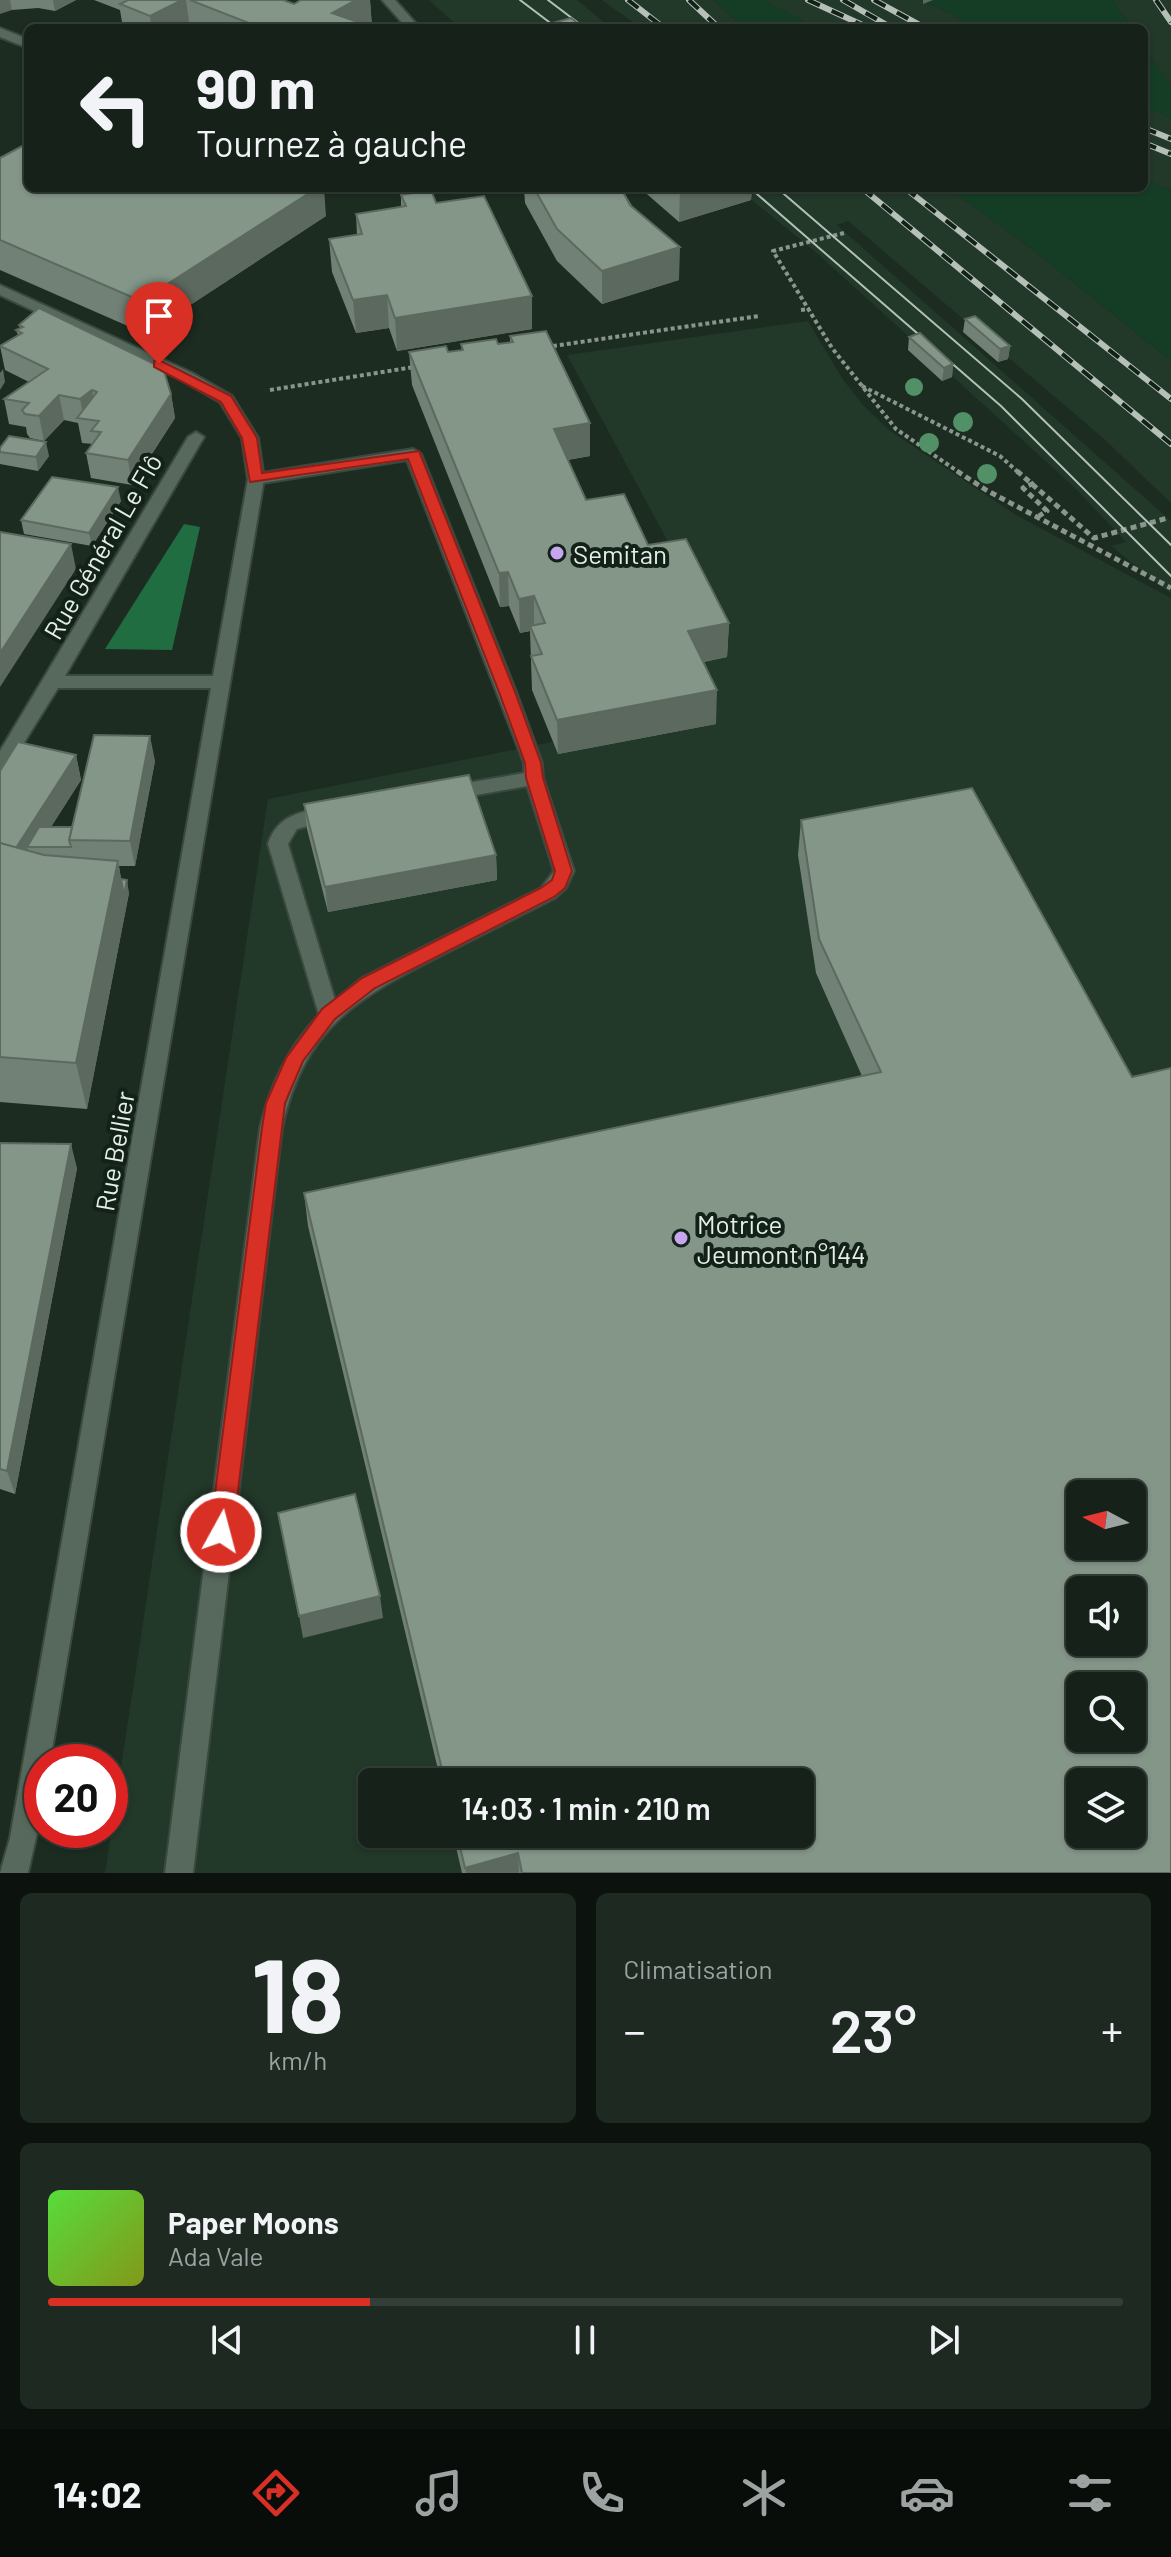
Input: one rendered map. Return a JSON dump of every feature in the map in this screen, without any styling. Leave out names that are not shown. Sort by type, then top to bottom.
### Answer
[{"type":"street","points":[[388,0],[410,24]]},
{"type":"street","points":[[0,32],[24,42]]},
{"type":"street","points":[[0,289],[186,376],[226,399]]},
{"type":"street","name":"Rue Bellier","points":[[14,1873],[24,1838],[256,479],[250,438],[226,399]]},
{"type":"street","name":"Rue Général Le Flô","points":[[0,766],[53,682],[196,437]]},
{"type":"street","points":[[179,1873],[276,1103],[295,1058],[329,1014],[369,983],[548,893],[559,883],[563,865],[534,778],[533,763],[413,454],[256,479]]},
{"type":"street","name":"Rue Général Le Flô","points":[[53,682],[221,682]]},
{"type":"street","points":[[428,796],[534,778]]},
{"type":"street","points":[[329,1014],[278,844],[284,828],[293,822],[351,810]]},
{"type":"path","points":[[844,233],[773,251],[832,348],[896,429],[986,490],[1171,588]]},
{"type":"path","points":[[801,310],[810,309]]},
{"type":"path","points":[[535,349],[759,316]]},
{"type":"path","points":[[226,399],[299,384],[425,365]]},
{"type":"path","points":[[861,386],[1000,456],[1094,538],[1168,518]]},
{"type":"path","points":[[1034,483],[1023,488],[1047,511],[1039,516]]},
{"type":"shaded area","points":[[429,0],[577,0],[606,24],[456,24]]},
{"type":"shaded area","points":[[602,0],[713,0],[740,24],[635,24]]},
{"type":"shaded area","points":[[713,0],[764,0],[809,24],[740,24]]},
{"type":"shaded area","points":[[764,0],[923,0],[969,24],[809,24]]},
{"type":"shaded area","points":[[923,0],[1113,0],[1129,24],[969,24]]},
{"type":"shaded area","points":[[1113,0],[1171,0],[1171,87],[1148,52],[1148,24],[1129,24]]},
{"type":"shaded area","points":[[1148,52],[1171,87],[1171,117],[1148,108]]},
{"type":"shaded area","points":[[1148,108],[1171,117],[1171,190],[1148,181]]},
{"type":"shaded area","points":[[1148,181],[1171,190],[1171,361],[1045,259],[954,192],[1148,192]]},
{"type":"shaded area","points":[[742,192],[954,192],[1045,259],[1171,361],[1171,503],[1103,438],[848,221],[837,225],[1171,521],[1171,594],[1111,546],[1126,542],[1075,488],[818,254]]},
{"type":"shaded area","points":[[808,321],[842,378],[862,404],[889,430],[1016,515],[1171,598],[1171,1873],[105,1873],[109,1848],[128,1848],[128,1744],[125,1744],[268,799],[553,742],[558,754],[715,724],[685,573],[567,355]]},
{"type":"green space","points":[[184,524],[200,527],[172,650],[105,649]]},
{"type":"building","points":[[128,0],[182,0],[150,16],[120,4]]},
{"type":"building","points":[[190,0],[283,0],[294,4],[301,0],[356,0],[332,13],[364,24],[251,24]]},
{"type":"building","points":[[571,18],[579,24],[549,24]]},
{"type":"building","points":[[24,145],[24,192],[311,192],[141,301],[0,240],[0,158]]},
{"type":"building","points":[[432,192],[436,203],[484,196],[532,296],[395,318],[387,295],[353,300],[329,239],[362,234],[356,214],[406,206],[401,195]]},
{"type":"building","points":[[536,192],[623,192],[630,205],[680,247],[602,271],[557,229]]},
{"type":"building","points":[[39,308],[163,368],[171,394],[128,460],[86,453],[101,432],[91,431],[99,421],[77,418],[97,392],[92,390],[80,399],[59,395],[39,416],[25,414],[22,410],[29,403],[4,399],[48,369],[0,346],[22,333],[16,330],[23,327],[19,325]]},
{"type":"building","points":[[975,316],[1010,346],[1000,349],[965,319]]},
{"type":"building","name":"Semitan","points":[[546,331],[590,423],[554,429],[586,500],[624,494],[648,545],[686,539],[729,623],[688,631],[717,690],[557,720],[531,656],[542,654],[530,626],[545,623],[534,596],[519,599],[508,572],[499,573],[409,352],[446,346],[448,352],[463,350],[461,344],[496,339],[498,344],[513,342],[510,336]]},
{"type":"building","points":[[920,333],[953,364],[944,368],[909,337]]},
{"type":"building","points":[[9,436],[46,442],[36,457],[0,452]]},
{"type":"building","points":[[52,477],[118,487],[89,533],[21,520]]},
{"type":"building","points":[[0,532],[71,544],[0,653]]},
{"type":"building","points":[[94,735],[150,736],[130,841],[69,840]]},
{"type":"building","points":[[18,742],[76,755],[16,848],[0,843],[0,771]]},
{"type":"building","points":[[469,775],[496,855],[325,887],[304,804]]},
{"type":"building","points":[[972,788],[1132,1077],[1171,1068],[1171,1873],[522,1873],[518,1853],[465,1868],[460,1848],[814,1848],[814,1768],[442,1768],[304,1193],[881,1072],[819,939],[801,820]]},
{"type":"building","points":[[39,827],[72,827],[71,847],[27,847]]},
{"type":"building","points":[[0,843],[44,855],[118,861],[76,1063],[0,1057]]},
{"type":"building","points":[[121,879],[127,880],[124,895]]},
{"type":"building","points":[[0,1143],[71,1144],[7,1471],[0,1469]]},
{"type":"building","points":[[355,1494],[380,1596],[299,1616],[278,1513]]},
{"type":"tram line","points":[[520,0],[552,24]]},
{"type":"tram line","points":[[548,0],[580,24]]},
{"type":"tram line","points":[[755,192],[1001,406],[1171,576]]},
{"type":"tram line","points":[[782,192],[1022,399],[1171,545]]},
{"type":"railway","points":[[628,0],[659,24]]},
{"type":"railway","points":[[689,0],[715,24]]},
{"type":"railway","points":[[808,0],[860,24]]},
{"type":"railway","points":[[843,0],[885,24]]},
{"type":"railway","points":[[874,0],[918,24]]},
{"type":"railway","points":[[1156,0],[1171,22]]},
{"type":"railway","points":[[1148,130],[1171,139]]},
{"type":"railway","points":[[1148,145],[1171,154]]},
{"type":"railway","points":[[867,192],[1171,444]]},
{"type":"railway","points":[[910,192],[1171,399]]},
{"type":"place","name":"Semitan","points":[[557,553]]},
{"type":"place","name":"Motrice Jeumont n°144","points":[[681,1238]]},
{"type":"route","points":[[159,364],[226,399],[250,438],[256,479],[413,454],[533,763],[534,778],[564,871],[559,883],[548,893],[369,983],[329,1014],[295,1058],[276,1103],[271,1128],[221,1532]]}]
